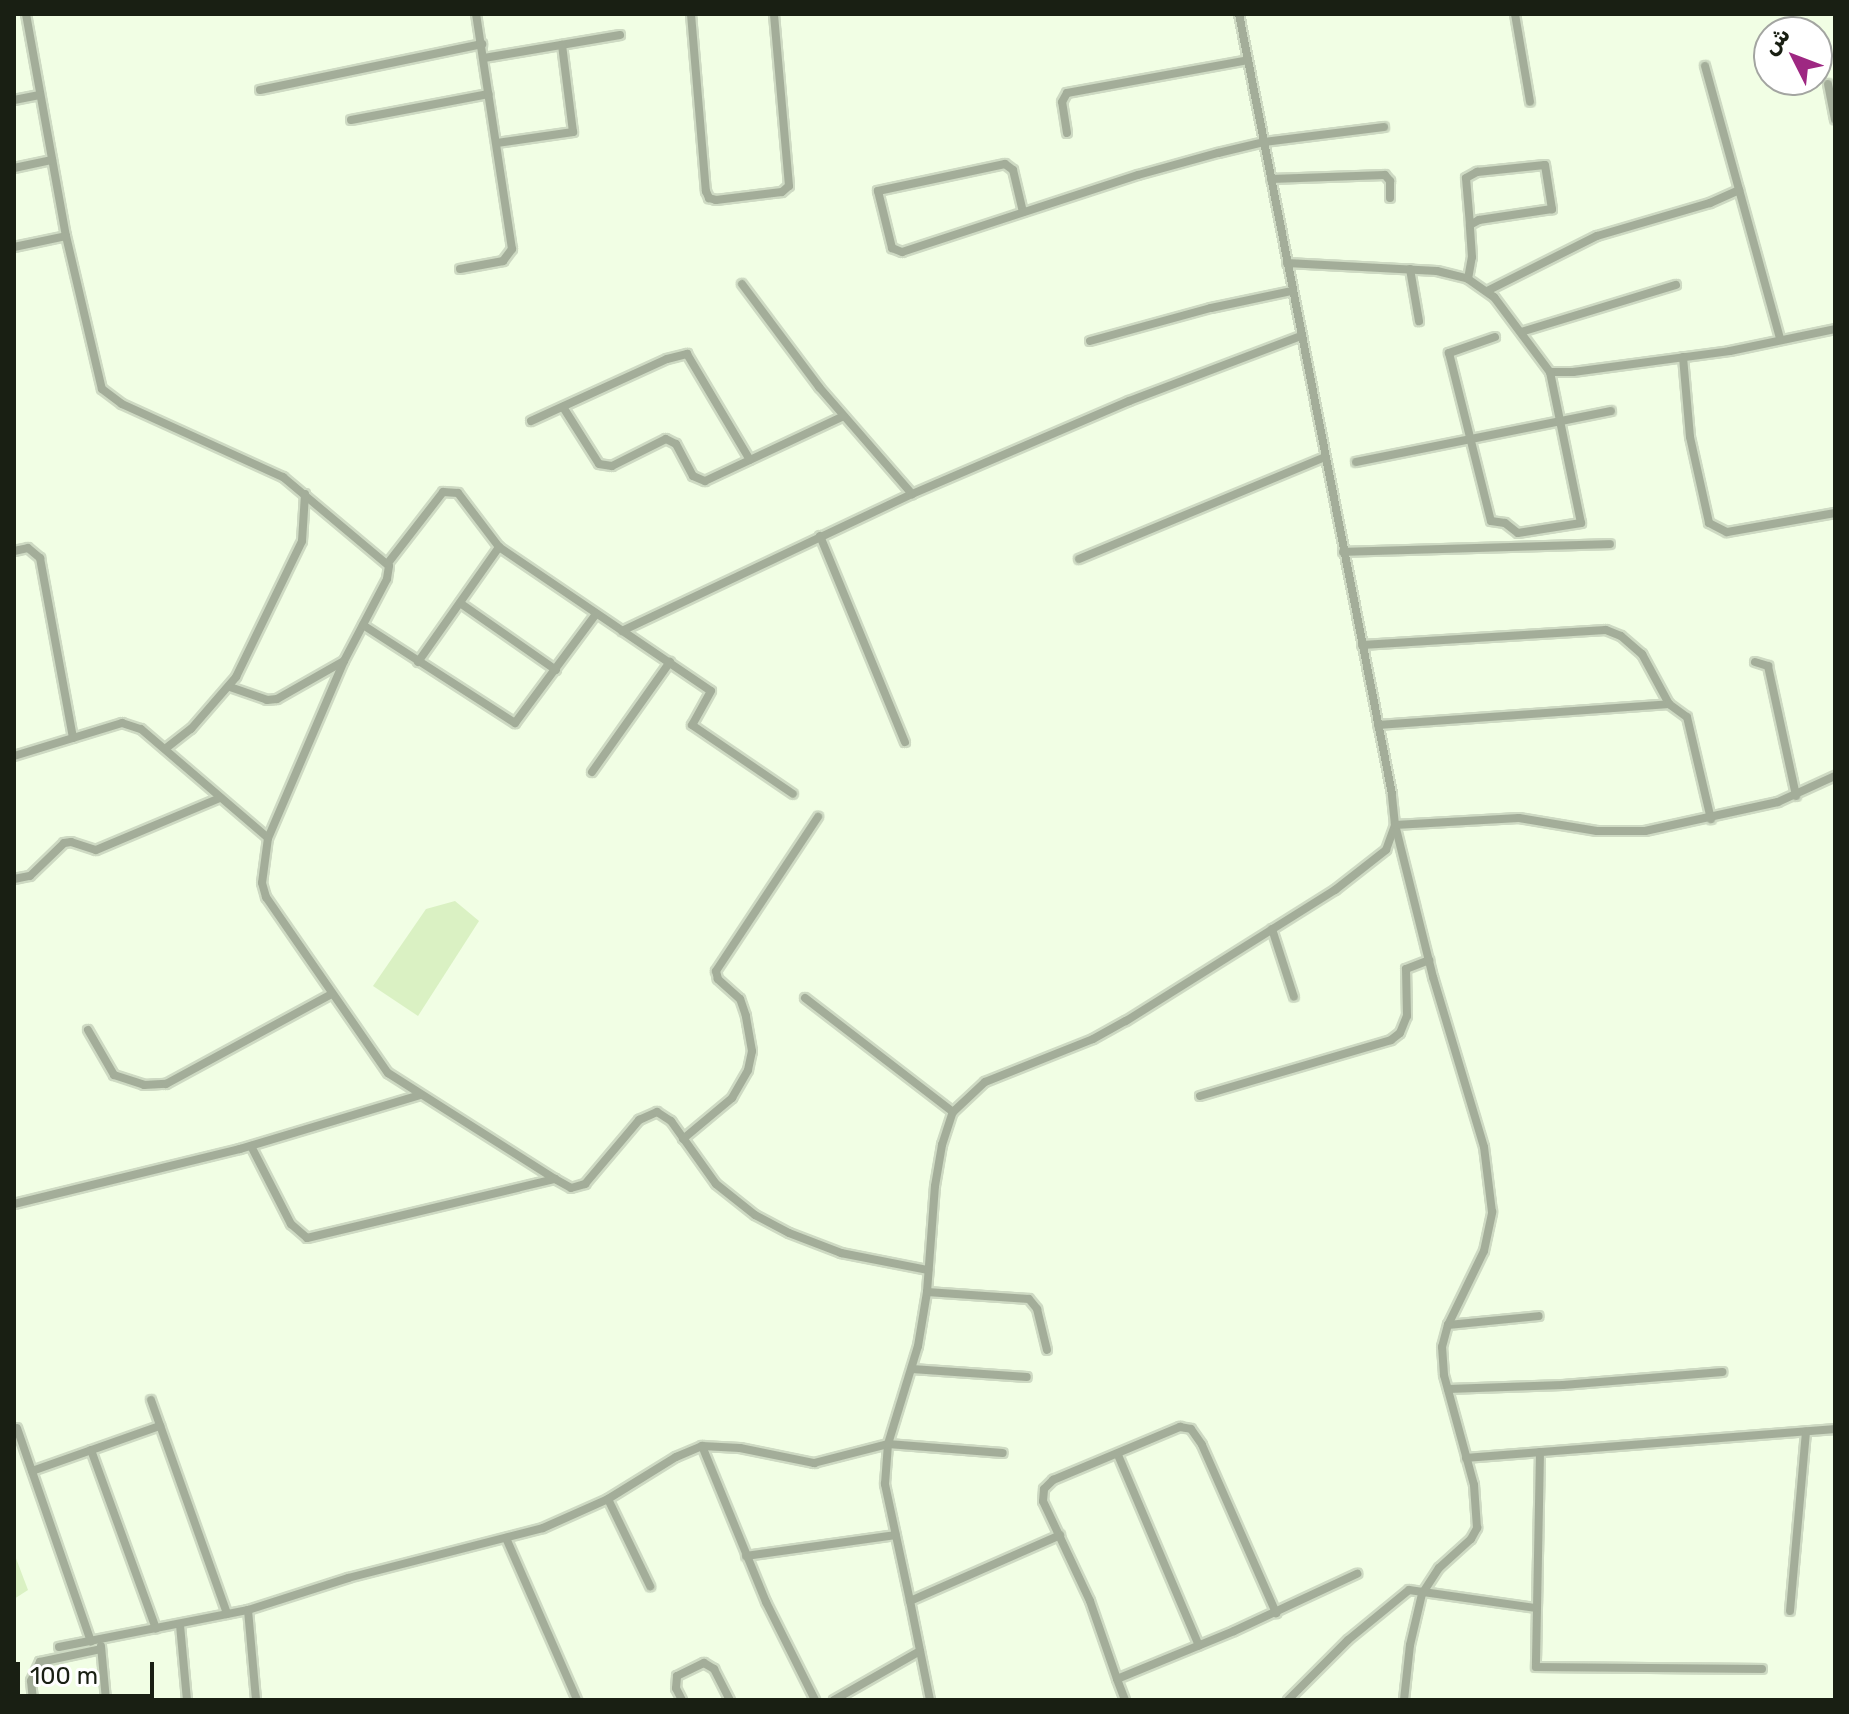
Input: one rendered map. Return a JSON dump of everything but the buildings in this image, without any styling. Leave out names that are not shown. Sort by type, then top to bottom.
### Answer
[{"type":"street","points":[[26,14],[66,236],[96,371],[106,394],[283,477],[388,563],[389,573],[344,661],[268,838],[262,883],[266,897],[388,1073],[571,1188],[585,1184],[647,1114],[664,1115],[716,1184],[744,1208],[766,1221],[841,1253],[928,1270]]},
{"type":"street","points":[[460,269],[503,261],[511,252],[476,14]]},
{"type":"street","points":[[691,14],[706,191],[709,198],[716,200],[782,192],[789,186],[774,14]]},
{"type":"street","points":[[1239,14],[1395,825],[1429,960],[1484,1147],[1492,1212],[1484,1251],[1448,1325],[1442,1364],[1474,1485],[1477,1528],[1471,1539],[1439,1568],[1422,1594],[1410,1645],[1404,1700]]},
{"type":"street","points":[[1515,14],[1530,102]]},
{"type":"street","points":[[484,58],[620,35]]},
{"type":"street","points":[[260,90],[482,44]]},
{"type":"street","points":[[497,143],[573,132],[562,45]]},
{"type":"street","points":[[1067,133],[1062,102],[1067,93],[1248,60]]},
{"type":"street","points":[[1705,66],[1780,339]]},
{"type":"street","points":[[351,120],[489,94]]},
{"type":"street","points":[[14,100],[40,95]]},
{"type":"street","points":[[1830,96],[1835,119]]},
{"type":"street","points":[[1023,212],[1013,170],[1005,164],[878,191],[892,248],[898,252],[1023,212],[1138,175],[1264,142],[1384,127]]},
{"type":"street","points":[[14,168],[52,160]]},
{"type":"street","points":[[1468,279],[1472,257],[1466,178],[1469,175],[1545,165],[1552,209],[1479,220],[1470,225]]},
{"type":"street","points":[[1271,179],[1385,175],[1390,181],[1390,198]]},
{"type":"street","points":[[1487,291],[1597,236],[1710,203],[1739,190]]},
{"type":"street","points":[[14,247],[66,236]]},
{"type":"street","points":[[1287,263],[1410,269],[1468,279],[1487,291],[1550,372],[1582,519],[1577,526],[1518,533],[1505,523],[1491,521],[1449,353],[1495,337]]},
{"type":"street","points":[[1410,269],[1419,321]]},
{"type":"street","points":[[742,284],[844,416],[912,494]]},
{"type":"street","points":[[1521,332],[1676,285]]},
{"type":"street","points":[[1090,341],[1211,308],[1292,291]]},
{"type":"street","points":[[1550,372],[1683,357],[1835,329]]},
{"type":"street","points":[[622,631],[912,494],[1129,401],[1301,336]]},
{"type":"street","points":[[531,421],[667,359],[687,354],[750,460]]},
{"type":"street","points":[[1683,357],[1690,437],[1709,523],[1727,532],[1835,513]]},
{"type":"street","points":[[563,407],[595,460],[604,466],[612,466],[662,439],[673,441],[693,476],[700,481],[844,416]]},
{"type":"street","points":[[1356,462],[1611,411]]},
{"type":"street","points":[[1079,559],[1325,457]]},
{"type":"street","points":[[388,563],[447,490],[464,498],[499,547],[711,691],[692,721],[694,727],[793,794]]},
{"type":"street","points":[[165,749],[179,740],[230,687],[302,541],[305,494]]},
{"type":"street","points":[[820,536],[905,742]]},
{"type":"street","points":[[1343,552],[1610,544]]},
{"type":"street","points":[[418,662],[499,547]]},
{"type":"street","points":[[14,551],[28,548],[40,558],[73,738]]},
{"type":"street","points":[[460,603],[556,670]]},
{"type":"street","points":[[363,625],[513,723],[522,719],[596,614]]},
{"type":"street","points":[[1362,645],[1606,630],[1621,636],[1642,654],[1669,704]]},
{"type":"street","points":[[230,687],[267,700],[277,699],[344,661]]},
{"type":"street","points":[[592,772],[670,662]]},
{"type":"street","points":[[1755,662],[1768,666],[1796,796]]},
{"type":"street","points":[[1378,725],[1669,704],[1680,708],[1687,717],[1711,819]]},
{"type":"street","points":[[14,756],[128,722],[165,749],[268,838]]},
{"type":"street","points":[[1395,825],[1519,818],[1623,833],[1711,819],[1796,796],[1835,776]]},
{"type":"street","points":[[14,879],[30,876],[64,843],[96,850],[220,798]]},
{"type":"street","points":[[683,1139],[732,1098],[748,1070],[752,1051],[740,999],[718,979],[716,971],[818,817]]},
{"type":"street","points":[[930,1700],[885,1484],[888,1444],[912,1369],[927,1292],[935,1186],[942,1145],[953,1112],[985,1082],[1093,1039],[1272,929],[1377,860],[1392,840],[1395,825]]},
{"type":"street","points":[[1272,929],[1294,997]]},
{"type":"street","points":[[1200,1096],[1391,1040],[1400,1033],[1407,1016],[1406,969],[1429,960]]},
{"type":"street","points":[[88,1030],[114,1075],[144,1085],[166,1084],[332,994]]},
{"type":"street","points":[[805,998],[953,1112]]},
{"type":"street","points":[[14,1204],[251,1146],[420,1095]]},
{"type":"street","points":[[251,1146],[291,1224],[307,1238],[555,1179]]},
{"type":"street","points":[[927,1292],[1029,1299],[1037,1309],[1047,1350]]},
{"type":"street","points":[[1448,1325],[1539,1316]]},
{"type":"street","points":[[912,1369],[1027,1377]]},
{"type":"street","points":[[1448,1389],[1563,1385],[1722,1372]]},
{"type":"street","points":[[151,1400],[227,1614]]},
{"type":"street","points":[[32,1471],[160,1426]]},
{"type":"street","points":[[1125,1700],[1090,1601],[1043,1501],[1044,1489],[1053,1480],[1180,1427],[1196,1433],[1276,1613]]},
{"type":"street","points":[[17,1428],[97,1644],[106,1700]]},
{"type":"street","points":[[1466,1458],[1835,1429]]},
{"type":"street","points":[[1790,1611],[1806,1432]]},
{"type":"street","points":[[33,1700],[31,1681],[40,1662],[156,1629],[248,1610],[348,1578],[543,1528],[608,1499],[676,1457],[702,1446],[740,1448],[814,1463],[888,1444],[1003,1453]]},
{"type":"street","points":[[702,1446],[746,1556],[815,1700]]},
{"type":"street","points":[[91,1450],[156,1629]]},
{"type":"street","points":[[1540,1452],[1536,1667],[1762,1669]]},
{"type":"street","points":[[1118,1455],[1199,1646]]},
{"type":"street","points":[[608,1499],[650,1586]]},
{"type":"street","points":[[746,1556],[896,1535]]},
{"type":"street","points":[[910,1601],[1060,1535]]},
{"type":"street","points":[[506,1538],[577,1700]]},
{"type":"street","points":[[1117,1679],[1276,1613],[1357,1574]]},
{"type":"street","points":[[1288,1700],[1389,1603],[1409,1590],[1535,1608]]},
{"type":"street","points":[[248,1610],[256,1700]]},
{"type":"street","points":[[180,1625],[187,1700]]},
{"type":"street","points":[[59,1647],[97,1644]]},
{"type":"street","points":[[834,1700],[920,1651]]},
{"type":"street","points":[[682,1700],[676,1688],[677,1676],[704,1663],[714,1669],[730,1700]]},
{"type":"green space","points":[[455,901],[479,921],[418,1016],[373,986],[426,909]]},
{"type":"green space","points":[[14,1553],[28,1590],[14,1599]]}]
